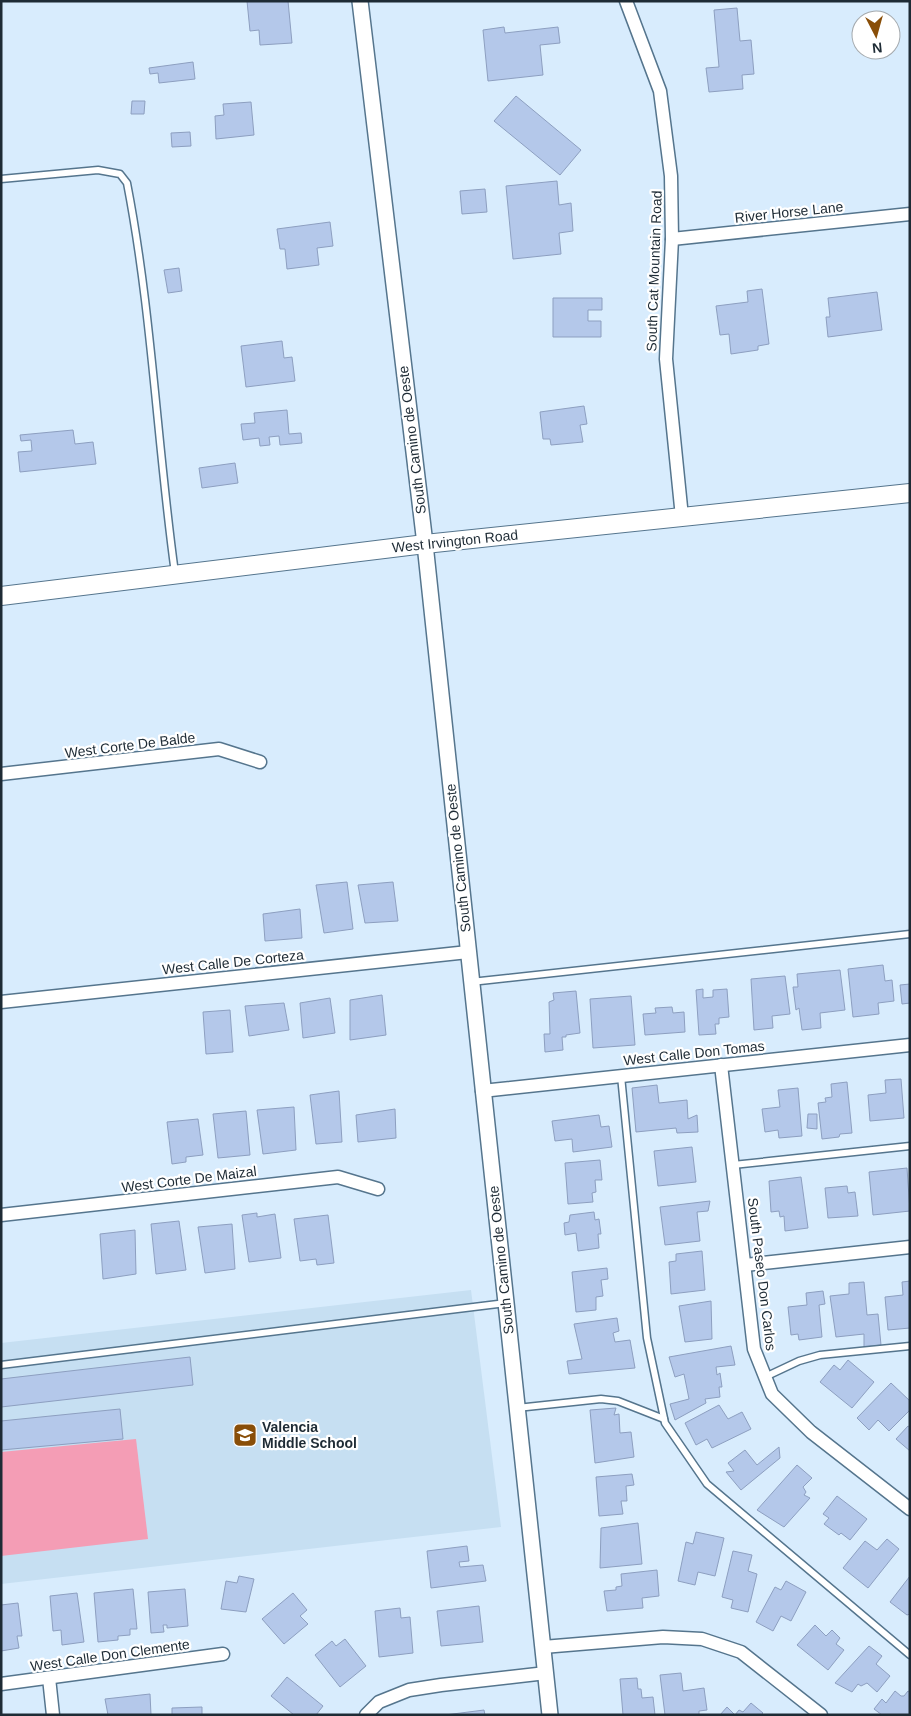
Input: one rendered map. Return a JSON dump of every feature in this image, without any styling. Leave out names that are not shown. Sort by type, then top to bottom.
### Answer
[{"type":"main road","name":"West Irvington Road","points":[[1,596],[425,544],[910,493]]},
{"type":"street","name":"South Camino de Oeste","points":[[360,1],[425,544],[550,1715]]},
{"type":"street","name":"South Cat Mountain Road","points":[[626,1],[660,91],[671,176],[672,239],[666,359],[682,517]]},
{"type":"street","name":"River Horse Lane","points":[[672,239],[910,214]]},
{"type":"street","name":"West Corte De Balde","points":[[1,774],[219,750],[260,762]]},
{"type":"street","name":"West Calle De Corteza","points":[[1,1002],[468,952]]},
{"type":"street","name":"West Calle Don Tomas","points":[[482,1091],[910,1045]]},
{"type":"street","name":"South Paseo Don Carlos","points":[[721,1065],[754,1348],[772,1394],[810,1432],[910,1510]]},
{"type":"street","name":"West Corte De Maizal","points":[[1,1216],[338,1177],[378,1189]]},
{"type":"street","points":[[745,1265],[910,1247]]},
{"type":"street","points":[[543,1647],[663,1637],[702,1639],[741,1652],[821,1715]]},
{"type":"street","name":"West Calle Don Clemente","points":[[1,1684],[223,1654]]},
{"type":"street","points":[[366,1715],[379,1702],[408,1690],[546,1673]]},
{"type":"street","points":[[49,1678],[53,1715]]},
{"type":"lane","points":[[1,179],[98,170],[120,174],[127,183],[142,271],[164,496],[175,575]]},
{"type":"lane","points":[[471,982],[910,934]]},
{"type":"lane","points":[[621,1076],[646,1338],[664,1420],[707,1484],[910,1655]]},
{"type":"lane","points":[[733,1165],[910,1146]]},
{"type":"lane","points":[[1,1365],[506,1304]]},
{"type":"lane","points":[[765,1377],[799,1361],[820,1355],[910,1346]]},
{"type":"lane","points":[[517,1408],[601,1399],[618,1401],[664,1420]]},
{"type":"shaded area","name":"Valencia Middle School","points":[[471,1290],[501,1527],[1,1584],[1,1343]]},
{"type":"shaded area","points":[[136,1439],[148,1539],[1,1556],[1,1452]]},
{"type":"building","points":[[247,1],[288,1],[292,43],[260,45],[259,30],[250,31]]},
{"type":"building","points":[[737,8],[740,41],[751,40],[754,74],[742,75],[743,89],[709,92],[706,68],[719,67],[714,10]]},
{"type":"building","points":[[504,27],[505,33],[558,27],[560,43],[540,45],[543,75],[488,81],[483,30]]},
{"type":"building","points":[[193,62],[195,79],[159,83],[158,73],[150,74],[149,68]]},
{"type":"building","points":[[516,96],[581,150],[560,175],[494,121]]},
{"type":"building","points":[[132,101],[145,101],[144,114],[131,114]]},
{"type":"building","points":[[251,102],[254,135],[216,139],[215,116],[224,115],[223,104]]},
{"type":"building","points":[[190,132],[191,146],[172,147],[171,133]]},
{"type":"building","points":[[557,181],[559,205],[571,203],[573,231],[559,233],[561,254],[513,259],[506,186]]},
{"type":"building","points":[[485,189],[487,212],[462,214],[460,191]]},
{"type":"building","points":[[330,222],[333,246],[317,248],[319,265],[287,269],[285,249],[280,249],[277,229]]},
{"type":"building","points":[[179,268],[182,291],[168,293],[164,270]]},
{"type":"building","points":[[762,289],[769,344],[758,346],[758,350],[731,354],[729,334],[720,335],[716,306],[748,302],[747,291]]},
{"type":"building","points":[[877,292],[882,330],[828,337],[826,317],[830,317],[828,298]]},
{"type":"building","points":[[553,298],[602,298],[602,310],[588,310],[588,321],[601,321],[601,337],[553,337]]},
{"type":"building","points":[[282,341],[284,358],[292,357],[295,381],[246,387],[241,346]]},
{"type":"building","points":[[584,406],[587,424],[580,425],[583,442],[551,445],[550,439],[543,439],[540,412]]},
{"type":"building","points":[[287,410],[289,434],[301,433],[302,443],[280,445],[279,436],[269,437],[270,445],[260,446],[259,438],[243,440],[241,424],[255,423],[254,413]]},
{"type":"building","points":[[73,430],[75,444],[93,442],[96,464],[20,472],[18,452],[32,451],[31,440],[21,441],[20,435]]},
{"type":"building","points":[[235,463],[238,483],[202,488],[199,468]]},
{"type":"building","points":[[347,882],[353,929],[324,933],[316,885]]},
{"type":"building","points":[[393,882],[398,921],[365,923],[358,885]]},
{"type":"building","points":[[300,909],[302,938],[265,941],[263,914]]},
{"type":"building","points":[[883,965],[885,981],[892,980],[894,1001],[878,1003],[879,1014],[853,1017],[848,969]]},
{"type":"building","points":[[840,970],[845,1010],[820,1013],[821,1028],[802,1030],[799,1008],[796,1010],[793,987],[798,987],[797,974]]},
{"type":"building","points":[[785,976],[790,1014],[772,1016],[773,1028],[754,1030],[751,979]]},
{"type":"building","points":[[910,984],[910,1003],[902,1004],[900,985]]},
{"type":"building","points":[[703,989],[703,998],[713,997],[713,990],[727,989],[729,1017],[719,1018],[719,1024],[715,1024],[716,1034],[699,1035],[696,990]]},
{"type":"building","points":[[576,991],[580,1033],[562,1037],[563,1050],[545,1052],[544,1034],[550,1034],[549,1002],[554,1000],[553,993]]},
{"type":"building","points":[[382,995],[386,1035],[350,1040],[350,1000]]},
{"type":"building","points":[[631,996],[635,1045],[593,1048],[590,999]]},
{"type":"building","points":[[330,998],[335,1033],[303,1038],[300,1003]]},
{"type":"building","points":[[284,1003],[289,1030],[249,1036],[245,1006]]},
{"type":"building","points":[[672,1007],[673,1013],[684,1012],[685,1032],[645,1035],[643,1014],[656,1013],[655,1008]]},
{"type":"building","points":[[230,1010],[233,1052],[206,1054],[203,1012]]},
{"type":"building","points":[[901,1079],[904,1118],[870,1121],[868,1095],[886,1093],[885,1080]]},
{"type":"building","points":[[847,1082],[852,1133],[822,1139],[818,1103],[826,1102],[825,1098],[832,1097],[831,1084]]},
{"type":"building","points":[[657,1085],[659,1103],[687,1100],[688,1119],[697,1115],[698,1132],[677,1133],[676,1128],[636,1132],[632,1088]]},
{"type":"building","points":[[798,1088],[802,1136],[779,1138],[778,1130],[765,1132],[762,1109],[780,1107],[778,1090]]},
{"type":"building","points":[[339,1091],[342,1142],[316,1144],[310,1095]]},
{"type":"building","points":[[294,1107],[296,1150],[263,1154],[257,1110]]},
{"type":"building","points":[[395,1109],[396,1138],[358,1142],[356,1115]]},
{"type":"building","points":[[246,1111],[250,1155],[218,1158],[213,1114]]},
{"type":"building","points":[[808,1114],[817,1114],[817,1129],[807,1128]]},
{"type":"building","points":[[599,1115],[601,1127],[609,1126],[612,1147],[573,1152],[572,1139],[555,1141],[552,1121]]},
{"type":"building","points":[[198,1119],[203,1155],[186,1157],[186,1162],[172,1164],[167,1122]]},
{"type":"building","points":[[692,1147],[696,1182],[658,1186],[654,1151]]},
{"type":"building","points":[[600,1160],[602,1180],[595,1180],[596,1192],[592,1193],[593,1202],[568,1204],[565,1163]]},
{"type":"building","points":[[907,1168],[910,1211],[873,1215],[869,1172]]},
{"type":"building","points":[[801,1177],[808,1228],[785,1231],[784,1216],[780,1217],[779,1211],[771,1212],[769,1181]]},
{"type":"building","points":[[847,1186],[848,1193],[855,1192],[858,1216],[828,1218],[825,1188]]},
{"type":"building","points":[[710,1201],[708,1211],[697,1212],[700,1241],[665,1245],[660,1207]]},
{"type":"building","points":[[594,1212],[595,1220],[599,1219],[601,1234],[598,1234],[599,1248],[578,1251],[576,1233],[565,1235],[564,1223],[569,1222],[570,1215]]},
{"type":"building","points":[[257,1213],[257,1217],[275,1214],[281,1258],[249,1262],[242,1215]]},
{"type":"building","points":[[328,1215],[334,1263],[317,1265],[316,1259],[300,1261],[294,1219]]},
{"type":"building","points":[[179,1221],[186,1270],[156,1274],[151,1224]]},
{"type":"building","points":[[232,1224],[235,1269],[205,1273],[198,1227]]},
{"type":"building","points":[[135,1230],[136,1274],[103,1279],[100,1234]]},
{"type":"building","points":[[702,1251],[705,1290],[671,1294],[669,1262],[676,1261],[676,1254]]},
{"type":"building","points":[[607,1268],[608,1279],[601,1280],[603,1296],[596,1297],[596,1310],[576,1312],[572,1272]]},
{"type":"building","points":[[910,1281],[910,1328],[888,1330],[885,1297],[903,1295],[902,1282]]},
{"type":"building","points":[[864,1282],[867,1315],[878,1314],[881,1345],[864,1347],[864,1334],[836,1337],[830,1296],[849,1294],[849,1283]]},
{"type":"building","points":[[823,1291],[825,1304],[819,1305],[822,1337],[799,1340],[798,1334],[791,1335],[788,1307],[807,1305],[806,1293]]},
{"type":"building","points":[[711,1301],[712,1339],[685,1342],[679,1306]]},
{"type":"building","points":[[617,1318],[619,1331],[613,1333],[615,1342],[630,1340],[635,1368],[569,1374],[567,1361],[582,1359],[574,1324]]},
{"type":"building","points":[[731,1346],[735,1365],[716,1367],[717,1375],[720,1373],[722,1387],[719,1387],[720,1397],[705,1399],[706,1403],[675,1420],[670,1404],[689,1399],[684,1374],[675,1377],[669,1357]]},
{"type":"building","points":[[190,1357],[193,1385],[1,1407],[1,1379]]},
{"type":"building","points":[[848,1360],[874,1382],[852,1408],[820,1382],[834,1365],[840,1370]]},
{"type":"building","points":[[891,1383],[910,1401],[910,1410],[889,1431],[878,1420],[869,1430],[857,1418]]},
{"type":"building","points":[[719,1405],[728,1419],[742,1412],[751,1429],[712,1448],[707,1439],[696,1445],[685,1423]]},
{"type":"building","points":[[616,1408],[614,1415],[619,1414],[620,1433],[631,1432],[634,1457],[595,1463],[590,1410]]},
{"type":"building","points":[[120,1409],[123,1439],[1,1450],[1,1421]]},
{"type":"building","points":[[908,1426],[910,1427],[910,1451],[896,1439]]},
{"type":"building","points":[[779,1447],[780,1458],[741,1490],[726,1472],[734,1471],[728,1463],[745,1450],[757,1465]]},
{"type":"building","points":[[797,1465],[812,1478],[803,1487],[806,1492],[804,1495],[810,1498],[784,1527],[757,1510]]},
{"type":"building","points":[[632,1474],[634,1485],[626,1486],[627,1501],[621,1501],[623,1514],[599,1516],[596,1477]]},
{"type":"building","points":[[837,1496],[867,1519],[850,1540],[841,1533],[839,1535],[824,1524],[829,1518],[823,1514]]},
{"type":"building","points":[[638,1523],[642,1564],[600,1568],[601,1528]]},
{"type":"building","points":[[696,1532],[724,1538],[715,1576],[698,1572],[695,1585],[678,1581],[686,1542],[693,1544]]},
{"type":"building","points":[[887,1539],[899,1549],[868,1588],[843,1568],[865,1541],[877,1550]]},
{"type":"building","points":[[467,1546],[469,1561],[459,1562],[460,1567],[483,1565],[486,1581],[431,1588],[427,1551]]},
{"type":"building","points":[[733,1551],[752,1555],[748,1571],[757,1574],[748,1612],[731,1608],[733,1600],[722,1597]]},
{"type":"building","points":[[657,1570],[659,1596],[642,1598],[643,1608],[607,1611],[604,1591],[616,1590],[616,1587],[622,1586],[621,1574]]},
{"type":"building","points":[[239,1576],[254,1579],[246,1612],[221,1609],[226,1581],[237,1583]]},
{"type":"building","points":[[910,1576],[910,1614],[907,1615],[890,1602]]},
{"type":"building","points":[[786,1581],[806,1592],[791,1621],[781,1616],[773,1631],[756,1622],[775,1587],[781,1590]]},
{"type":"building","points":[[133,1589],[137,1629],[130,1629],[130,1635],[118,1636],[118,1640],[98,1642],[94,1593]]},
{"type":"building","points":[[185,1589],[188,1626],[167,1628],[167,1625],[163,1625],[164,1632],[151,1633],[148,1592]]},
{"type":"building","points":[[77,1593],[84,1642],[62,1645],[61,1630],[53,1631],[50,1596]]},
{"type":"building","points":[[293,1593],[307,1610],[300,1616],[308,1624],[284,1644],[262,1619]]},
{"type":"building","points":[[18,1603],[22,1636],[17,1636],[19,1648],[1,1651],[1,1605]]},
{"type":"building","points":[[479,1606],[483,1642],[441,1646],[437,1611]]},
{"type":"building","points":[[400,1608],[401,1618],[410,1617],[413,1653],[379,1657],[375,1611]]},
{"type":"building","points":[[815,1625],[826,1636],[832,1630],[840,1638],[836,1644],[844,1650],[828,1670],[797,1645]]},
{"type":"building","points":[[345,1639],[366,1666],[340,1687],[315,1655],[332,1641],[336,1646]]},
{"type":"building","points":[[869,1646],[882,1656],[876,1664],[890,1676],[877,1692],[867,1683],[861,1686],[858,1684],[852,1692],[835,1683]]},
{"type":"building","points":[[681,1673],[683,1691],[704,1688],[707,1710],[699,1711],[699,1715],[665,1715],[660,1675]]},
{"type":"building","points":[[287,1677],[323,1706],[316,1715],[294,1715],[271,1696]]},
{"type":"building","points":[[637,1678],[638,1689],[641,1689],[642,1698],[653,1697],[655,1715],[623,1715],[620,1679]]},
{"type":"building","points":[[895,1691],[901,1696],[904,1696],[908,1691],[910,1692],[910,1715],[882,1715],[874,1709],[882,1699],[886,1703]]},
{"type":"building","points":[[150,1694],[151,1715],[108,1715],[105,1699]]},
{"type":"building","points":[[751,1703],[763,1713],[761,1715],[735,1715],[739,1710],[743,1712]]},
{"type":"building","points":[[202,1707],[202,1715],[172,1715],[172,1708]]},
{"type":"building","points":[[727,1707],[735,1715],[720,1715]]},
{"type":"building","points":[[484,1710],[485,1715],[445,1715]]},
{"type":"place","name":"Valencia Middle School","points":[[245,1435]]}]
